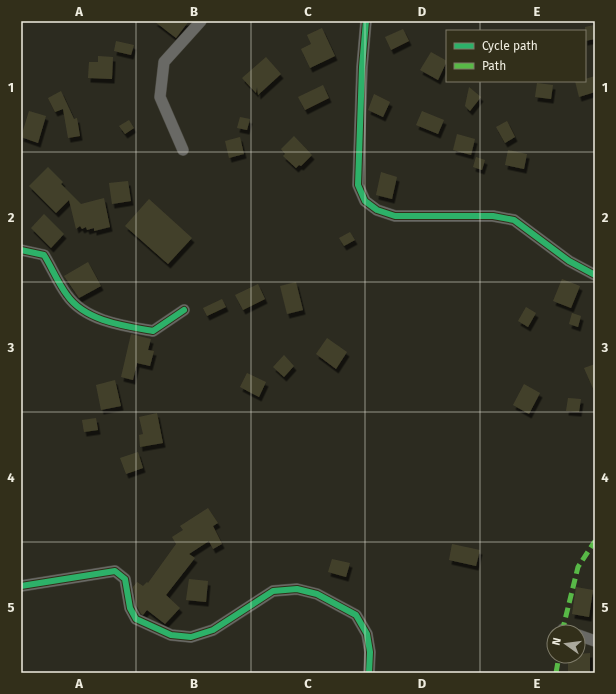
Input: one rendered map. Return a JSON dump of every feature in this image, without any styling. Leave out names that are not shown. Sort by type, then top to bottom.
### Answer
[{"type":"street","points":[[183,150],[160,97],[164,62],[200,21]]},
{"type":"street","points":[[366,21],[362,67],[358,185],[366,201],[376,210],[395,216],[493,216],[514,220],[569,261],[595,275]]},
{"type":"street","points":[[21,250],[44,255],[67,295],[78,306],[110,324],[153,331],[184,310]]},
{"type":"street","points":[[21,586],[115,571],[125,579],[130,608],[136,619],[170,635],[191,637],[213,630],[273,591],[297,589],[317,594],[356,615],[367,634],[370,652],[368,673]]},
{"type":"building","points":[[154,21],[189,21],[176,38]]},
{"type":"building","points":[[594,25],[595,39],[586,41],[585,27]]},
{"type":"building","points":[[322,28],[335,56],[310,68],[301,49],[311,44],[307,35]]},
{"type":"building","points":[[403,29],[409,41],[391,50],[385,37]]},
{"type":"building","points":[[116,41],[134,45],[131,55],[114,51]]},
{"type":"building","points":[[431,52],[446,60],[438,80],[420,70]]},
{"type":"building","points":[[98,56],[113,57],[112,79],[88,78],[89,62],[98,62]]},
{"type":"building","points":[[266,57],[281,74],[258,95],[257,87],[256,93],[242,78]]},
{"type":"building","points":[[595,76],[595,92],[579,97],[575,82],[586,82],[586,79]]},
{"type":"building","points":[[537,83],[553,85],[551,99],[535,97]]},
{"type":"building","points":[[323,85],[329,98],[305,110],[298,97]]},
{"type":"building","points":[[469,87],[481,97],[470,111],[465,106]]},
{"type":"building","points":[[61,91],[74,119],[77,118],[80,136],[68,138],[63,109],[55,112],[48,98]]},
{"type":"building","points":[[374,94],[390,102],[383,117],[368,110]]},
{"type":"building","points":[[29,111],[46,116],[38,143],[21,137]]},
{"type":"building","points":[[422,111],[444,120],[438,134],[416,125]]},
{"type":"building","points":[[240,117],[250,119],[247,130],[237,128]]},
{"type":"building","points":[[129,120],[134,128],[125,134],[119,126]]},
{"type":"building","points":[[507,121],[515,137],[505,143],[496,127]]},
{"type":"building","points":[[457,134],[475,139],[471,155],[453,150]]},
{"type":"building","points":[[294,136],[312,155],[301,166],[299,165],[296,168],[283,156],[285,154],[281,149]]},
{"type":"building","points":[[240,137],[244,154],[229,158],[225,141]]},
{"type":"building","points":[[508,150],[527,154],[524,169],[505,165]]},
{"type":"building","points":[[476,157],[485,160],[482,170],[473,167]]},
{"type":"building","points":[[48,167],[63,182],[61,184],[81,204],[104,198],[110,227],[94,231],[94,228],[87,230],[86,227],[82,229],[80,226],[76,229],[69,200],[56,213],[29,186]]},
{"type":"building","points":[[381,172],[397,177],[392,199],[376,195]]},
{"type":"building","points":[[128,181],[131,201],[112,204],[109,183]]},
{"type":"building","points":[[149,199],[192,238],[168,264],[125,226]]},
{"type":"building","points":[[44,214],[64,234],[51,248],[31,228]]},
{"type":"building","points":[[350,232],[355,240],[344,246],[339,238]]},
{"type":"building","points":[[88,262],[101,286],[79,298],[64,276]]},
{"type":"building","points":[[562,279],[580,286],[571,308],[553,301]]},
{"type":"building","points":[[296,282],[303,310],[287,314],[280,286]]},
{"type":"building","points":[[258,284],[265,299],[243,310],[235,295]]},
{"type":"building","points":[[222,299],[226,307],[207,316],[203,308]]},
{"type":"building","points":[[526,307],[536,313],[528,327],[518,321]]},
{"type":"building","points":[[572,313],[581,316],[578,327],[569,324]]},
{"type":"building","points":[[131,334],[151,339],[148,350],[154,351],[150,366],[137,363],[133,380],[121,377]]},
{"type":"building","points":[[327,338],[347,352],[336,369],[316,354]]},
{"type":"building","points":[[284,355],[294,366],[284,377],[273,367]]},
{"type":"building","points":[[595,364],[595,393],[584,368]]},
{"type":"building","points":[[247,373],[266,382],[259,397],[240,387]]},
{"type":"building","points":[[115,380],[121,406],[101,410],[96,385]]},
{"type":"building","points":[[524,384],[540,393],[529,414],[513,405]]},
{"type":"building","points":[[568,398],[581,399],[579,412],[566,411]]},
{"type":"building","points":[[157,413],[163,443],[140,447],[139,435],[143,434],[139,417]]},
{"type":"building","points":[[96,418],[98,430],[84,432],[82,420]]},
{"type":"building","points":[[138,452],[143,468],[126,474],[120,458]]},
{"type":"building","points":[[208,508],[218,523],[213,526],[222,544],[213,549],[209,541],[189,554],[195,558],[166,595],[180,608],[165,624],[147,610],[143,615],[141,614],[137,606],[133,587],[137,582],[143,586],[147,582],[148,583],[176,544],[172,537],[183,530],[180,526]]},
{"type":"building","points":[[452,544],[480,550],[476,566],[449,560]]},
{"type":"building","points":[[332,559],[350,563],[346,577],[328,572]]},
{"type":"building","points":[[189,579],[208,581],[206,602],[186,600]]},
{"type":"building","points":[[576,587],[593,590],[589,617],[572,614]]},
{"type":"building","points":[[586,653],[590,653],[590,673],[568,673],[568,664],[586,664]]},
{"type":"marked path","points":[[564,624],[578,567],[595,541]]},
{"type":"marked path","points":[[556,673],[558,664]]},
{"type":"cycle path","points":[[366,21],[362,67],[358,185],[365,201],[377,210],[395,216],[493,216],[514,220],[569,261],[595,275]]},
{"type":"cycle path","points":[[21,250],[44,255],[67,295],[75,304],[84,311],[106,321],[153,331],[184,310]]},
{"type":"cycle path","points":[[21,586],[115,571],[125,579],[130,608],[136,619],[171,635],[191,637],[213,630],[273,591],[297,589],[317,594],[356,615],[367,634],[370,652],[369,673]]}]
